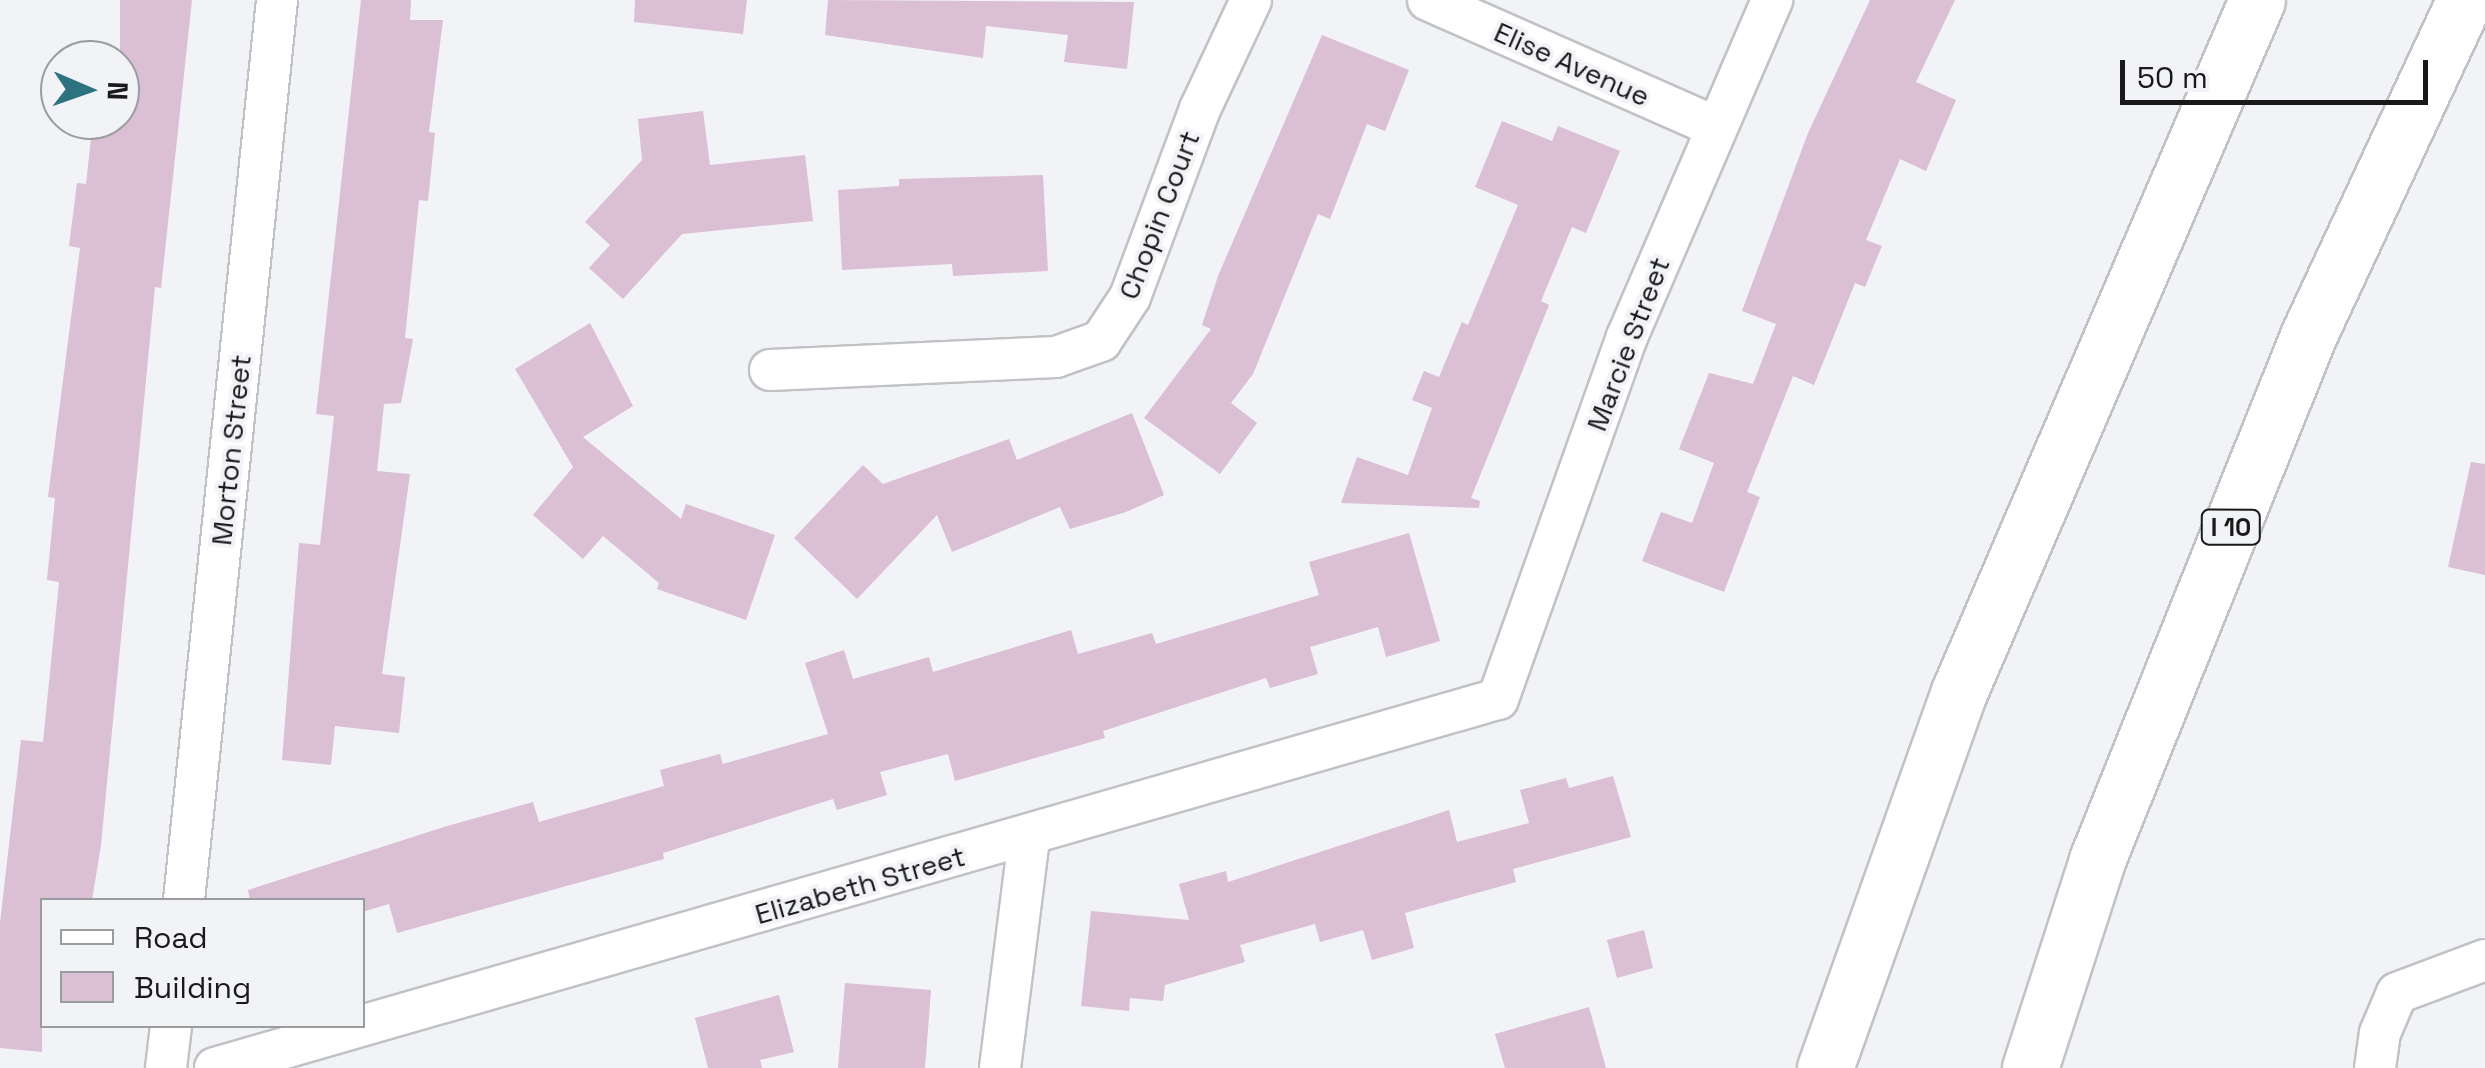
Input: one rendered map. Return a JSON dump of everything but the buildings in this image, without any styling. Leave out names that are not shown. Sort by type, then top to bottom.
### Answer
[{"type":"highway","points":[[1826,1068],[1958,692],[2257,0]]},
{"type":"highway","name":"I 10","points":[[2030,1068],[2097,860],[2309,334],[2465,0]]},
{"type":"street","name":"Morton Street","points":[[184,898],[277,0]]},
{"type":"street","name":"Chopin Court","points":[[770,370],[1056,358],[1101,341],[1130,296],[1200,109],[1251,0]]},
{"type":"street","name":"Elise Avenue","points":[[1428,0],[1716,127]]},
{"type":"street","name":"Marcie Street","points":[[1501,695],[1628,337],[1772,0]]},
{"type":"street","name":"Elizabeth Street","points":[[365,1025],[1029,836],[1501,695]]},
{"type":"street","points":[[1000,1068],[1029,836]]},
{"type":"street","points":[[2375,1068],[2397,993],[2485,960]]},
{"type":"street","points":[[166,1068],[171,1028]]},
{"type":"street","name":"Elizabeth Street","points":[[215,1068],[355,1028]]}]
